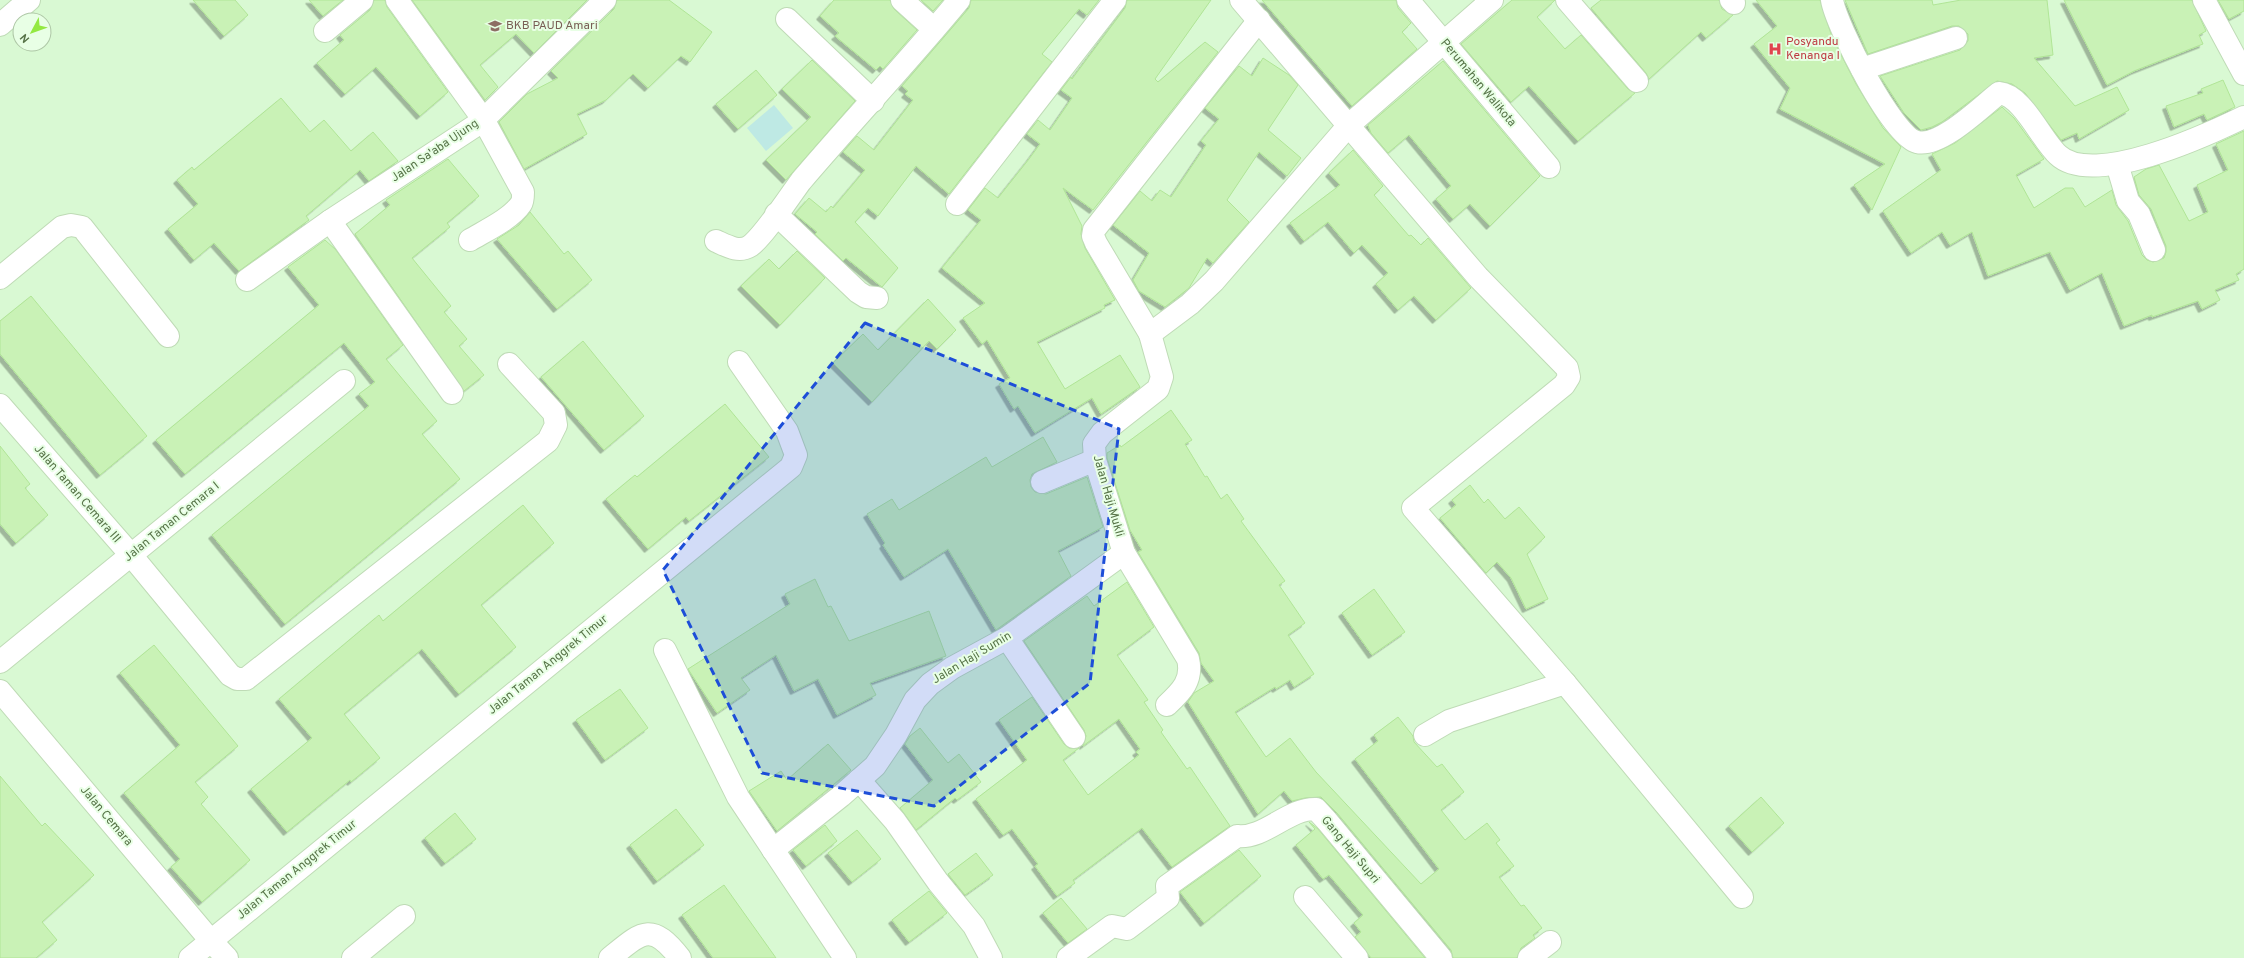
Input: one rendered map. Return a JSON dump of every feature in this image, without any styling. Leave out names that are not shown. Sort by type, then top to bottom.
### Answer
[{"type":"street","points":[[0,25],[29,0]]},
{"type":"street","points":[[325,32],[362,0]]},
{"type":"street","points":[[397,0],[484,119],[523,192],[521,204],[513,212],[500,223],[470,240]]},
{"type":"street","name":"Jalan Sa'aba Ujung","points":[[247,280],[330,221],[484,119],[605,0]]},
{"type":"street","points":[[902,0],[934,29]]},
{"type":"street","points":[[716,241],[734,249],[742,249],[750,246],[802,181],[873,101],[959,0]]},
{"type":"street","points":[[956,204],[1115,0]]},
{"type":"street","points":[[1241,0],[1478,277],[1567,368],[1569,377],[1564,385],[1413,508],[1565,683],[1742,897]]},
{"type":"street","name":"Perumahan Walikota","points":[[1408,0],[1549,167]]},
{"type":"street","points":[[1150,334],[1190,304],[1214,281],[1349,125],[1492,0]]},
{"type":"street","points":[[1567,0],[1637,81]]},
{"type":"street","points":[[1832,0],[1862,69],[1897,127],[1907,137],[1917,142],[1931,141],[1953,130],[1998,93],[2004,93],[2018,103],[2058,156],[2071,163],[2082,166],[2117,164],[2204,136],[2244,117]]},
{"type":"street","points":[[2204,0],[2244,74]]},
{"type":"street","points":[[787,19],[873,101]]},
{"type":"street","name":"Jalan Haji Mukli","points":[[1167,706],[1187,684],[1190,676],[1188,659],[1124,553],[1095,460],[1094,444],[1102,434],[1158,389],[1161,384],[1162,377],[1150,334],[1093,236],[1094,230],[1259,20]]},
{"type":"street","points":[[1862,69],[1956,38]]},
{"type":"street","points":[[2117,164],[2128,201],[2139,214],[2154,250]]},
{"type":"street","points":[[776,214],[858,292],[866,297],[876,298]]},
{"type":"street","points":[[330,221],[452,393]]},
{"type":"street","points":[[0,278],[62,227],[71,225],[82,226],[168,336]]},
{"type":"street","name":"Jalan Taman Anggrek Timur","points":[[190,958],[791,467],[796,455],[787,431],[739,362]]},
{"type":"street","name":"Jalan Taman Cemara III","points":[[0,406],[131,555],[230,675],[238,679],[246,679],[548,441],[556,425],[554,414],[509,364]]},
{"type":"street","name":"Jalan Taman Cemara I","points":[[0,662],[344,381]]},
{"type":"street","points":[[1042,482],[1095,460]]},
{"type":"street","name":"Jalan Haji Sumin","points":[[773,850],[874,766],[896,735],[915,700],[930,684],[952,668],[1007,638],[1124,553]]},
{"type":"street","points":[[1007,638],[1074,736]]},
{"type":"street","points":[[664,650],[738,797],[845,958]]},
{"type":"street","points":[[1425,735],[1449,721],[1565,683]]},
{"type":"street","name":"Jalan Cemara","points":[[0,691],[210,941],[228,958]]},
{"type":"street","points":[[859,780],[895,821],[938,882],[974,926],[990,958]]},
{"type":"street","name":"Gang Haji Supri","points":[[1068,958],[1112,926],[1127,928],[1168,898],[1167,886],[1237,836],[1250,835],[1305,808],[1316,809],[1441,958]]},
{"type":"street","points":[[1305,897],[1357,958]]},
{"type":"street","points":[[353,958],[404,916]]},
{"type":"street","points":[[610,958],[634,939],[645,934],[658,935],[669,943],[680,958]]},
{"type":"street","points":[[1529,958],[1550,942]]},
{"type":"highlighted area","points":[[865,323],[1119,429],[1090,683],[934,806],[762,773],[663,570]]},
{"type":"shaded area","points":[[0,0],[2244,0],[2244,958],[0,958]]},
{"type":"shaded area","points":[[774,105],[793,128],[766,151],[747,128]]},
{"type":"building","points":[[193,0],[235,0],[248,15],[224,36]]},
{"type":"building","points":[[309,0],[343,0],[323,16]]},
{"type":"building","points":[[374,0],[385,0],[387,7],[448,92],[420,116],[376,67],[345,94],[317,63],[344,40],[340,35],[370,10]]},
{"type":"building","points":[[412,0],[587,0],[534,53],[516,34],[480,65],[498,87],[485,100]]},
{"type":"building","points":[[617,0],[669,0],[712,32],[690,62],[681,56],[648,88],[633,74],[606,100],[577,114],[587,134],[524,169],[499,122],[527,94],[558,78],[551,71],[614,9]]},
{"type":"building","points":[[834,0],[890,0],[894,9],[917,30],[883,69],[880,66],[876,70],[835,36],[839,33],[820,16]]},
{"type":"building","points":[[921,0],[943,0],[933,11]]},
{"type":"building","points":[[971,0],[1099,0],[1087,15],[1079,9],[1042,54],[1052,62],[949,194],[916,166],[878,216],[868,208],[855,222],[898,268],[882,287],[846,258],[843,261],[815,234],[817,232],[795,214],[809,198],[826,212],[831,206],[833,208],[865,170],[843,152],[857,136],[874,150],[913,100],[905,94],[908,91],[902,86],[969,8]]},
{"type":"building","points":[[1127,0],[1211,0],[1155,79],[1158,82],[1205,42],[1218,52],[1093,210],[1063,188],[1082,226],[1081,234],[1085,248],[1115,300],[1104,305],[1105,308],[1037,342],[1065,389],[1120,355],[1140,387],[1101,414],[1092,398],[1035,433],[1018,406],[1014,409],[999,384],[1010,378],[987,340],[982,344],[963,318],[985,303],[942,268],[981,220],[968,210],[985,188],[998,198],[1029,159],[1040,144],[1027,134],[1038,120],[1050,130],[1072,98],[1061,90],[1071,77],[1072,79],[1125,8]]},
{"type":"building","points":[[1262,0],[1396,0],[1398,8],[1411,23],[1402,32],[1417,49],[1352,106]]},
{"type":"building","points":[[1512,0],[1555,0],[1537,17],[1565,49],[1581,35],[1628,89],[1635,93],[1578,141],[1529,86],[1511,102],[1461,44]]},
{"type":"building","points":[[1601,0],[1719,0],[1722,9],[1733,15],[1706,38],[1701,32],[1649,79],[1646,73],[1591,8]]},
{"type":"building","points":[[1756,0],[1820,0],[1832,37],[1856,84],[1883,128],[1901,147],[1872,210],[1854,185],[1885,164],[1780,109],[1790,88],[1754,44],[1777,26]]},
{"type":"building","points":[[1845,0],[1932,0],[1933,5],[1961,0],[2047,0],[2053,55],[2034,58],[2075,106],[2117,87],[2129,110],[2079,139],[2077,133],[2061,140],[2025,93],[2012,84],[1997,81],[1942,122],[1921,130],[1904,113],[1880,76],[1960,50],[1968,41],[1968,34],[1959,26],[1952,26],[1868,54]]},
{"type":"building","points":[[2064,0],[2192,0],[2206,31],[2199,35],[2203,44],[2134,71],[2107,85]]},
{"type":"building","points":[[2218,0],[2244,0],[2244,11],[2229,19]]},
{"type":"building","points":[[1263,58],[1289,75],[1298,85],[1268,130],[1301,158],[1287,176],[1259,152],[1227,200],[1249,222],[1213,263],[1207,258],[1189,288],[1165,307],[1139,291],[1133,280],[1149,253],[1113,225],[1140,191],[1152,201],[1160,190],[1171,197],[1206,145],[1201,141],[1219,119],[1205,108],[1239,66],[1252,76]]},
{"type":"building","points":[[812,60],[855,101],[786,180],[766,160],[811,117],[782,89]]},
{"type":"building","points":[[1443,61],[1540,176],[1490,226],[1470,204],[1453,219],[1436,199],[1451,186],[1409,135],[1388,153],[1371,133],[1368,125]]},
{"type":"building","points":[[756,70],[777,95],[738,129],[716,104]]},
{"type":"building","points":[[2223,80],[2235,107],[2207,120],[2204,114],[2174,127],[2166,106],[2203,93],[2201,89]]},
{"type":"building","points":[[281,98],[310,132],[324,120],[351,151],[373,132],[398,161],[369,181],[360,170],[306,216],[309,220],[239,271],[214,243],[194,260],[168,229],[198,204],[177,180],[192,167],[194,170]]},
{"type":"building","points":[[2002,107],[2014,118],[2044,159],[2016,175],[2034,208],[2065,188],[2073,188],[2085,207],[2112,190],[2116,205],[2128,221],[2142,255],[2147,260],[2153,262],[2164,258],[2166,246],[2151,209],[2139,195],[2134,177],[2146,169],[2159,165],[2189,221],[2208,212],[2197,185],[2228,170],[2216,144],[2244,131],[2244,269],[2236,274],[2239,280],[2215,290],[2220,300],[2202,309],[2198,301],[2152,317],[2152,315],[2124,326],[2102,273],[2070,290],[2050,252],[1988,276],[1972,232],[1950,245],[1942,232],[1911,253],[1883,211],[1941,170],[1932,154],[1955,143]]},
{"type":"building","points":[[1353,150],[1383,186],[1374,195],[1409,236],[1411,235],[1421,245],[1428,238],[1471,288],[1436,320],[1414,296],[1398,310],[1376,284],[1388,273],[1362,245],[1354,253],[1328,222],[1304,241],[1290,223],[1340,185],[1329,173]]},
{"type":"building","points":[[448,159],[479,196],[447,223],[450,227],[412,258],[451,306],[444,312],[467,339],[459,346],[484,375],[464,391],[355,234],[390,205],[386,200]]},
{"type":"building","points":[[530,212],[564,254],[568,251],[592,280],[557,309],[497,239],[519,225]]},
{"type":"building","points":[[325,240],[336,250],[403,345],[386,359],[437,421],[422,434],[460,479],[285,624],[212,535],[369,406],[359,394],[375,382],[344,343],[185,474],[156,440],[319,305],[288,267]]},
{"type":"building","points":[[797,251],[825,278],[780,325],[741,286],[769,259],[779,269]]},
{"type":"building","points":[[31,296],[147,436],[100,475],[0,354],[0,321]]},
{"type":"building","points":[[928,299],[956,330],[937,349],[929,341],[872,402],[833,363],[863,334],[878,350]]},
{"type":"building","points":[[583,341],[644,416],[604,450],[541,377]]},
{"type":"building","points":[[725,404],[769,457],[689,521],[686,517],[648,549],[606,499],[635,475],[637,477]]},
{"type":"building","points":[[1171,410],[1192,440],[1185,444],[1205,477],[1207,476],[1221,499],[1227,494],[1244,519],[1241,521],[1285,581],[1279,585],[1305,623],[1288,635],[1314,674],[1294,687],[1290,680],[1276,689],[1275,687],[1235,712],[1266,757],[1290,738],[1316,772],[1421,884],[1439,869],[1355,759],[1378,741],[1374,735],[1398,717],[1413,736],[1414,742],[1437,767],[1442,764],[1464,792],[1441,810],[1465,840],[1487,823],[1500,840],[1496,843],[1514,866],[1499,877],[1521,906],[1524,905],[1542,928],[1533,935],[1535,938],[1521,948],[1517,958],[1453,958],[1451,950],[1337,813],[1321,797],[1292,801],[1284,791],[1258,814],[1188,702],[1194,693],[1214,681],[1201,663],[1199,653],[1138,552],[1142,550],[1130,530],[1107,458],[1107,453],[1120,445],[1121,447]]},
{"type":"building","points":[[1043,437],[1057,462],[1032,474],[1030,480],[1031,487],[1035,492],[1046,494],[1087,477],[1103,527],[1058,551],[1071,576],[996,630],[948,549],[904,577],[883,545],[885,543],[867,514],[892,499],[899,510],[986,457],[992,467]]},
{"type":"building","points":[[0,446],[30,484],[25,488],[48,515],[16,543],[0,524]]},
{"type":"building","points":[[1470,485],[1484,503],[1488,499],[1505,519],[1519,507],[1545,537],[1527,554],[1548,599],[1526,609],[1511,578],[1497,562],[1486,573],[1440,518],[1456,505],[1452,500]]},
{"type":"building","points":[[523,505],[554,543],[481,605],[516,647],[459,694],[422,649],[344,714],[380,758],[351,782],[350,780],[287,832],[251,789],[312,738],[279,699],[379,615],[383,621]]},
{"type":"building","points":[[815,579],[828,607],[831,606],[849,641],[929,611],[946,656],[870,683],[876,695],[837,715],[818,679],[794,691],[776,655],[741,678],[750,690],[717,713],[688,669],[790,604],[785,594]]},
{"type":"building","points":[[1127,582],[1154,627],[1117,655],[1148,700],[1144,702],[1163,730],[1161,732],[1187,769],[1190,767],[1230,826],[1172,867],[1142,828],[1073,880],[1075,883],[1057,896],[1035,866],[1038,864],[1012,829],[1003,835],[976,799],[1027,760],[999,720],[1032,697],[1064,744],[1069,748],[1079,748],[1063,760],[1088,795],[1139,755],[1136,752],[1140,749],[1119,719],[1083,746],[1086,736],[1084,730],[1024,641],[1087,596],[1094,606]]},
{"type":"building","points":[[1374,589],[1405,632],[1372,655],[1342,613]]},
{"type":"building","points":[[154,645],[238,746],[195,782],[208,797],[201,804],[250,860],[202,902],[171,867],[180,859],[124,793],[180,745],[120,673]]},
{"type":"building","points":[[620,689],[648,728],[605,760],[576,720]]},
{"type":"building","points":[[920,728],[948,763],[959,754],[981,782],[957,800],[955,798],[916,830],[900,808],[933,780],[905,744],[910,736]]},
{"type":"building","points":[[828,744],[851,770],[777,831],[749,791],[781,771],[787,780]]},
{"type":"building","points":[[0,776],[42,826],[45,823],[94,875],[42,922],[57,940],[36,958],[0,958]]},
{"type":"building","points":[[1761,797],[1784,823],[1752,852],[1729,826]]},
{"type":"building","points":[[676,809],[704,845],[657,881],[630,845]]},
{"type":"building","points":[[455,813],[476,839],[445,863],[425,838]]},
{"type":"building","points":[[1309,822],[1318,829],[1425,958],[1371,958],[1355,937],[1361,932],[1354,923],[1363,915],[1329,875],[1323,879],[1296,845],[1315,829]]},
{"type":"building","points":[[825,825],[837,841],[806,866],[793,850]]},
{"type":"building","points":[[857,830],[881,859],[852,882],[828,853]]},
{"type":"building","points":[[1239,850],[1261,876],[1204,923],[1180,892]]},
{"type":"building","points":[[976,853],[993,875],[965,895],[948,874]]},
{"type":"building","points":[[724,885],[776,958],[713,958],[682,915]]},
{"type":"building","points":[[929,891],[947,913],[909,942],[892,920]]},
{"type":"building","points":[[1061,898],[1087,929],[1068,943],[1043,913]]},
{"type":"place","name":"BKB PAUD Amari","points":[[495,26]]},
{"type":"place","name":"Posyandu Kenanga I","points":[[1775,49]]}]
